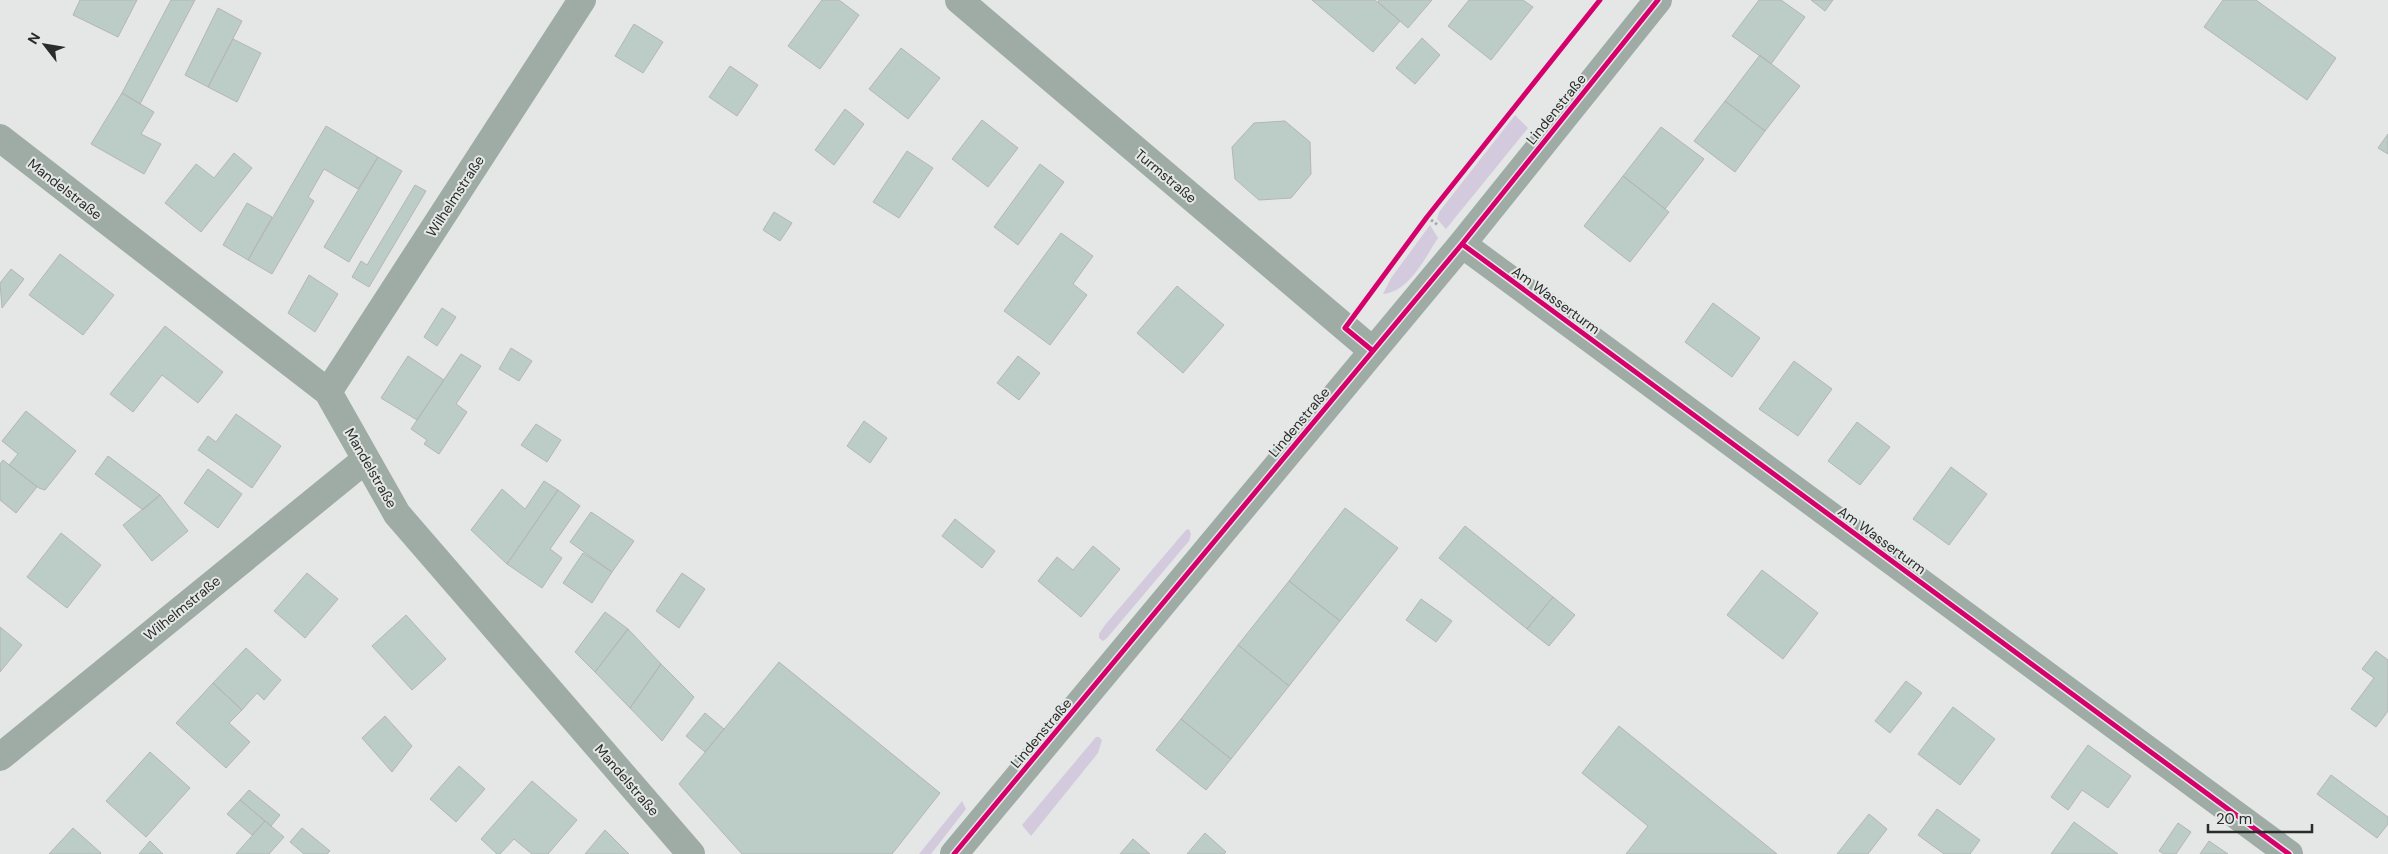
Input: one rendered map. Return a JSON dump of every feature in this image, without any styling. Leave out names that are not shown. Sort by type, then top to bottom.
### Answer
[{"type":"street","name":"Wilhelmstraße","points":[[328,392],[582,0]]},
{"type":"street","name":"Turmstraße","points":[[959,0],[1373,351]]},
{"type":"street","name":"Lindenstraße","points":[[954,854],[1462,244],[1658,0]]},
{"type":"street","name":"Mandelstraße","points":[[0,138],[328,392],[397,514],[691,854]]},
{"type":"street","name":"Am Wasserturm","points":[[1462,244],[2290,854]]},
{"type":"street","name":"Wilhelmstraße","points":[[0,757],[365,460]]},
{"type":"shaded area","points":[[1515,115],[1528,128],[1446,229],[1437,219],[1439,212]]},
{"type":"shaded area","points":[[1430,225],[1438,238],[1422,264],[1401,287],[1383,294],[1391,278]]},
{"type":"shaded area","points":[[1189,529],[1191,534],[1189,541],[1107,638],[1103,641],[1099,638],[1099,634],[1105,625],[1186,530]]},
{"type":"shaded area","points":[[1096,737],[1102,740],[1098,753],[1031,836],[1022,825]]},
{"type":"shaded area","points":[[962,801],[966,809],[931,854],[919,854]]},
{"type":"building","points":[[80,0],[137,0],[118,37],[73,15]]},
{"type":"building","points":[[171,0],[195,0],[140,104],[122,93]]},
{"type":"building","points":[[822,0],[839,0],[859,15],[820,69],[788,46]]},
{"type":"building","points":[[1312,0],[1375,0],[1400,21],[1373,52]]},
{"type":"building","points":[[1379,0],[1432,0],[1408,28],[1378,2]]},
{"type":"building","points":[[1469,0],[1523,0],[1533,7],[1491,60],[1448,26]]},
{"type":"building","points":[[1759,0],[1781,0],[1805,17],[1771,64],[1732,36]]},
{"type":"building","points":[[1811,0],[1833,0],[1825,11]]},
{"type":"building","points":[[2223,0],[2256,0],[2336,58],[2307,100],[2204,27]]},
{"type":"building","points":[[218,8],[242,21],[208,87],[185,75]]},
{"type":"building","points":[[634,24],[663,42],[643,73],[615,56]]},
{"type":"building","points":[[1422,38],[1440,55],[1415,84],[1396,68]]},
{"type":"building","points":[[233,39],[261,53],[237,102],[208,87]]},
{"type":"building","points":[[901,48],[940,78],[908,119],[869,89]]},
{"type":"building","points":[[1760,55],[1800,86],[1765,131],[1725,101]]},
{"type":"building","points":[[730,66],[758,85],[737,116],[709,97]]},
{"type":"building","points":[[122,93],[154,112],[141,134],[161,144],[144,174],[91,144]]},
{"type":"building","points":[[1725,101],[1765,131],[1735,172],[1694,141]]},
{"type":"building","points":[[845,109],[864,124],[834,165],[815,150]]},
{"type":"building","points":[[982,120],[1018,148],[988,187],[952,159]]},
{"type":"building","points":[[1285,121],[1310,142],[1311,174],[1291,198],[1259,200],[1235,179],[1232,147],[1254,123]]},
{"type":"building","points":[[326,126],[378,157],[358,189],[324,169],[308,197],[314,201],[272,274],[248,260]]},
{"type":"building","points":[[1661,127],[1704,159],[1665,209],[1623,176]]},
{"type":"building","points":[[2388,134],[2388,154],[2378,148]]},
{"type":"building","points":[[907,151],[933,168],[899,218],[873,202]]},
{"type":"building","points":[[234,153],[252,168],[201,232],[165,203],[196,164],[214,178]]},
{"type":"building","points":[[378,157],[402,171],[349,262],[324,247]]},
{"type":"building","points":[[1040,164],[1064,182],[1018,245],[994,227]]},
{"type":"building","points":[[1623,176],[1669,212],[1630,262],[1584,226]]},
{"type":"building","points":[[415,185],[426,191],[369,287],[352,277],[361,261],[367,265]]},
{"type":"building","points":[[247,203],[272,217],[248,260],[223,245]]},
{"type":"building","points":[[774,212],[792,223],[780,241],[763,230]]},
{"type":"building","points":[[1061,233],[1093,256],[1073,284],[1087,295],[1050,345],[1004,311]]},
{"type":"building","points":[[60,254],[114,295],[83,335],[29,295]]},
{"type":"building","points":[[11,269],[24,279],[2,308],[0,283]]},
{"type":"building","points":[[309,275],[338,294],[315,332],[288,313]]},
{"type":"building","points":[[1177,286],[1224,325],[1183,373],[1137,333]]},
{"type":"building","points":[[1713,303],[1760,338],[1732,377],[1685,342]]},
{"type":"building","points":[[442,308],[456,317],[437,346],[424,337]]},
{"type":"building","points":[[165,326],[223,372],[198,403],[162,375],[133,412],[110,394]]},
{"type":"building","points":[[511,348],[532,361],[519,381],[499,369]]},
{"type":"building","points":[[461,354],[481,366],[456,404],[467,412],[439,454],[424,444],[427,440],[411,429]]},
{"type":"building","points":[[408,356],[444,380],[417,420],[381,398]]},
{"type":"building","points":[[1018,356],[1040,373],[1019,400],[997,383]]},
{"type":"building","points":[[1794,361],[1832,389],[1798,436],[1759,409]]},
{"type":"building","points":[[26,411],[76,451],[45,490],[39,488],[9,465],[18,454],[2,441]]},
{"type":"building","points":[[236,414],[281,446],[252,488],[198,450],[208,436],[216,442]]},
{"type":"building","points":[[864,421],[887,438],[870,463],[847,446]]},
{"type":"building","points":[[1857,422],[1890,447],[1860,485],[1828,461]]},
{"type":"building","points":[[536,424],[561,440],[547,462],[521,445]]},
{"type":"building","points":[[108,456],[160,495],[143,510],[95,474]]},
{"type":"building","points":[[3,460],[37,487],[16,513],[0,500],[0,464]]},
{"type":"building","points":[[1951,467],[1987,494],[1949,545],[1913,519]]},
{"type":"building","points":[[208,469],[242,494],[218,528],[184,503]]},
{"type":"building","points":[[544,481],[558,490],[507,564],[471,530],[502,489],[525,509]]},
{"type":"building","points":[[558,490],[580,506],[550,549],[562,558],[542,588],[507,564]]},
{"type":"building","points":[[160,495],[188,531],[152,561],[123,525]]},
{"type":"building","points":[[1345,508],[1398,548],[1340,621],[1289,581]]},
{"type":"building","points":[[591,512],[634,541],[612,572],[570,542]]},
{"type":"building","points":[[955,519],[995,551],[982,568],[942,536]]},
{"type":"building","points":[[1465,526],[1553,597],[1527,629],[1439,558]]},
{"type":"building","points":[[61,533],[101,565],[67,608],[27,577]]},
{"type":"building","points":[[1093,546],[1120,569],[1081,617],[1038,581],[1057,557],[1073,570]]},
{"type":"building","points":[[583,553],[612,572],[592,603],[563,583]]},
{"type":"building","points":[[1762,570],[1818,613],[1783,659],[1727,615]]},
{"type":"building","points":[[307,573],[338,599],[305,638],[274,611]]},
{"type":"building","points":[[682,573],[705,589],[679,628],[656,611]]},
{"type":"building","points":[[1289,581],[1340,621],[1289,686],[1238,645]]},
{"type":"building","points":[[1553,597],[1575,615],[1549,646],[1527,629]]},
{"type":"building","points":[[1421,599],[1452,621],[1436,642],[1406,620]]},
{"type":"building","points":[[605,612],[628,629],[595,672],[575,652]]},
{"type":"building","points":[[406,615],[446,659],[412,690],[372,646]]},
{"type":"building","points":[[0,627],[22,645],[0,672]]},
{"type":"building","points":[[628,629],[661,664],[630,708],[595,672]]},
{"type":"building","points":[[1238,645],[1289,686],[1231,759],[1181,719]]},
{"type":"building","points":[[246,648],[281,680],[264,700],[257,693],[242,710],[213,683]]},
{"type":"building","points":[[2376,651],[2388,660],[2388,711],[2376,727],[2351,709],[2374,678],[2362,669]]},
{"type":"building","points":[[779,662],[940,793],[892,854],[742,854],[679,784]]},
{"type":"building","points":[[661,664],[694,697],[662,741],[630,708]]},
{"type":"building","points":[[1906,681],[1922,693],[1890,733],[1875,721]]},
{"type":"building","points":[[213,683],[242,710],[229,723],[250,742],[226,768],[176,723]]},
{"type":"building","points":[[1953,707],[1995,739],[1960,785],[1918,754]]},
{"type":"building","points":[[705,713],[724,729],[705,752],[686,736]]},
{"type":"building","points":[[385,716],[412,746],[392,772],[362,738]]},
{"type":"building","points":[[1181,719],[1231,759],[1206,790],[1156,750]]},
{"type":"building","points":[[1619,726],[1777,854],[1626,854],[1648,826],[1582,773]]},
{"type":"building","points":[[2088,745],[2131,776],[2108,808],[2082,790],[2068,810],[2051,797]]},
{"type":"building","points":[[150,752],[190,788],[146,837],[106,801]]},
{"type":"building","points":[[459,766],[485,789],[456,822],[430,799]]},
{"type":"building","points":[[2331,775],[2388,817],[2388,824],[2377,838],[2317,794]]},
{"type":"building","points":[[532,781],[577,820],[548,854],[532,854],[514,839],[500,854],[497,854],[481,839]]},
{"type":"building","points":[[249,790],[280,815],[271,826],[240,800]]},
{"type":"building","points":[[240,800],[265,821],[252,835],[227,814]]},
{"type":"building","points":[[1937,809],[1980,840],[1970,854],[1944,854],[1918,835]]},
{"type":"building","points":[[1869,814],[1887,829],[1868,854],[1837,854]]},
{"type":"building","points":[[265,821],[284,837],[269,854],[236,854]]},
{"type":"building","points":[[2074,822],[2118,854],[2051,854]]},
{"type":"building","points":[[2178,823],[2191,832],[2176,854],[2164,854],[2159,851]]},
{"type":"building","points":[[73,828],[101,853],[49,854]]},
{"type":"building","points":[[302,828],[330,851],[327,854],[304,854],[290,842]]},
{"type":"building","points":[[605,830],[629,854],[585,854]]},
{"type":"building","points":[[1205,833],[1226,852],[1224,854],[1187,854]]},
{"type":"building","points":[[1133,839],[1150,854],[1120,854]]},
{"type":"building","points":[[150,841],[163,854],[139,854]]},
{"type":"building","points":[[2209,841],[2228,854],[2200,854]]},
{"type":"cycle path","points":[[1373,351],[1345,328],[1427,217],[1600,0]]},
{"type":"cycle path","points":[[954,854],[1462,244],[1658,0]]},
{"type":"cycle path","points":[[1462,244],[2289,854]]}]
